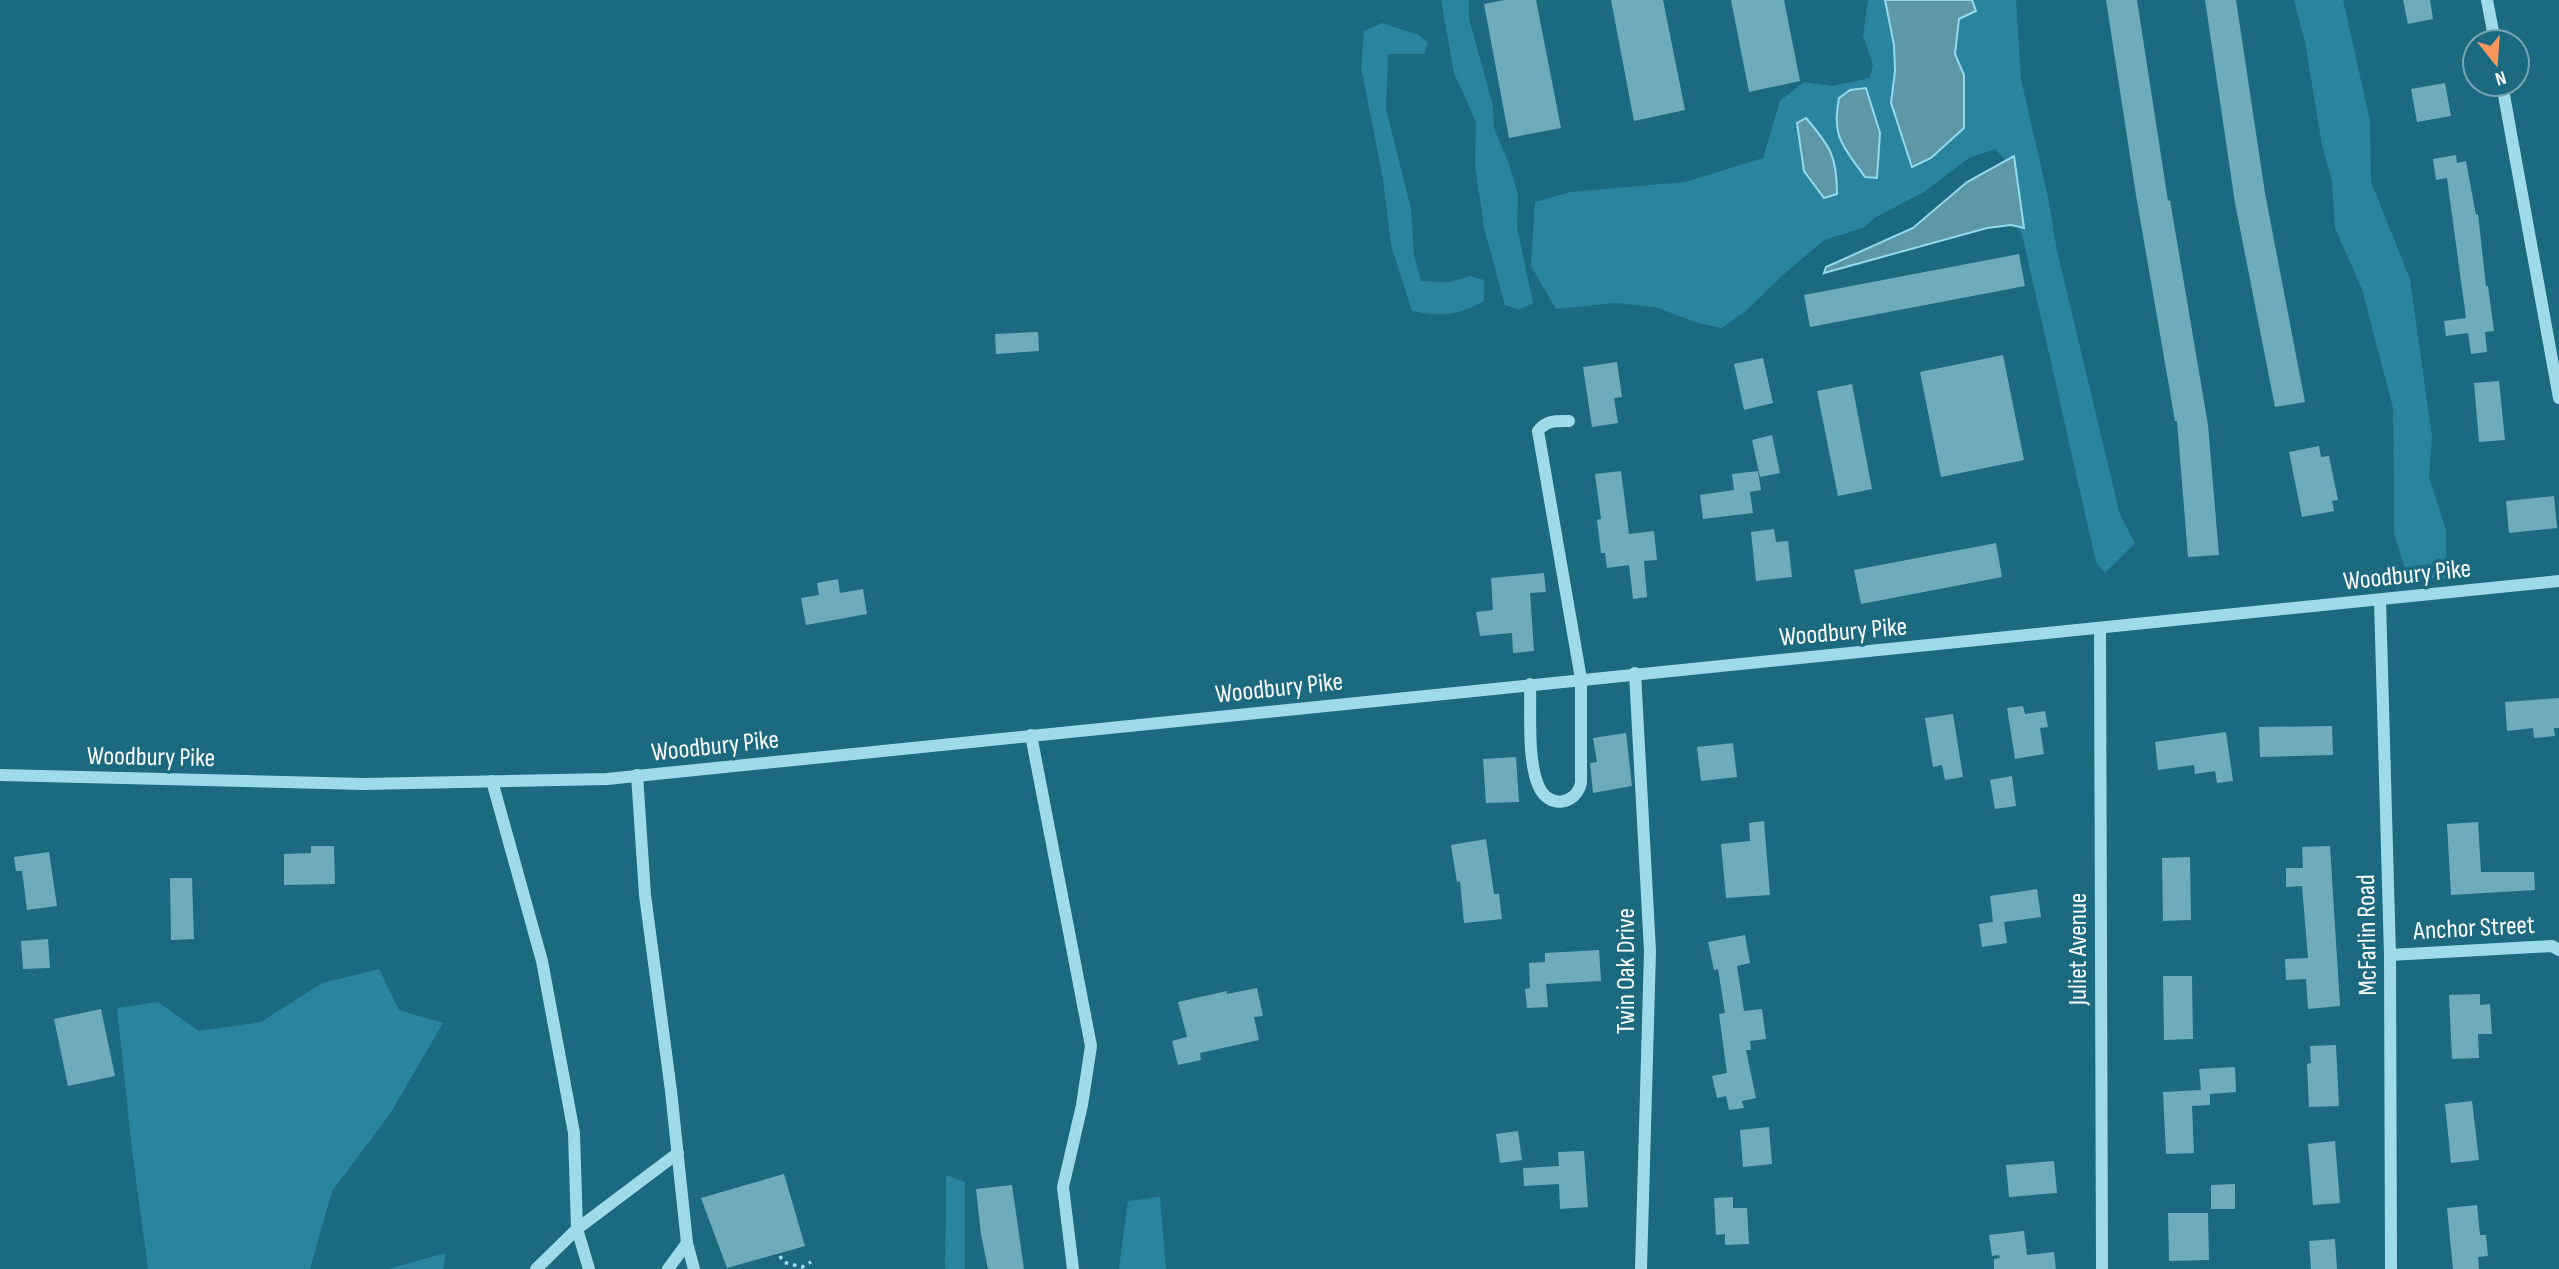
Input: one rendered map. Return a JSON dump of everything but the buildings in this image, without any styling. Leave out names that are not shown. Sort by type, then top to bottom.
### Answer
[{"type":"street","points":[[2487,0],[2492,28]]},
{"type":"street","points":[[2505,98],[2559,398]]},
{"type":"street","points":[[1530,684],[1533,764],[1538,785],[1544,797],[1552,802],[1570,800],[1579,792],[1581,783],[1581,679],[1538,431],[1542,425],[1550,422],[1569,421]]},
{"type":"street","name":"Woodbury Pike","points":[[0,775],[363,784],[607,779],[2559,581]]},
{"type":"street","name":"McFarlin Road","points":[[2380,600],[2390,955],[2390,1269]]},
{"type":"street","name":"Juliet Avenue","points":[[2100,629],[2102,1269]]},
{"type":"street","name":"Twin Oak Drive","points":[[1635,673],[1650,951],[1641,1269]]},
{"type":"street","points":[[1031,735],[1091,1046],[1082,1105],[1063,1186],[1073,1269]]},
{"type":"street","points":[[637,775],[645,895],[687,1242],[694,1269]]},
{"type":"street","points":[[492,781],[542,961],[574,1133],[578,1229],[589,1269]]},
{"type":"street","name":"Anchor Street","points":[[2390,955],[2552,946],[2559,950]]},
{"type":"street","points":[[536,1269],[578,1229],[678,1153]]},
{"type":"street","points":[[668,1269],[687,1242]]},
{"type":"path","points":[[779,1256],[783,1262],[812,1269]]},
{"type":"path","points":[[803,1268],[811,1262]]},
{"type":"shaded area","points":[[1441,0],[1469,0],[1469,19],[1493,106],[1494,128],[1518,195],[1517,227],[1533,303],[1519,310],[1505,305],[1484,228],[1475,164],[1476,122],[1454,73]]},
{"type":"shaded area","points":[[1868,0],[2016,0],[2021,79],[2048,197],[2057,251],[2120,515],[2135,543],[2105,573],[2096,562],[2022,234],[2012,214],[2010,165],[1995,149],[1969,158],[1924,192],[1876,217],[1863,228],[1824,240],[1747,310],[1722,328],[1698,323],[1655,307],[1615,303],[1556,309],[1531,266],[1535,202],[1571,192],[1685,182],[1763,158],[1780,101],[1804,82],[1832,86],[1870,78],[1873,64],[1863,36]]},
{"type":"shaded area","points":[[1885,0],[1972,0],[1976,11],[1959,19],[1955,54],[1964,75],[1964,128],[1931,158],[1912,167],[1891,103],[1895,71],[1894,45]]},
{"type":"shaded area","points":[[2294,0],[2343,0],[2370,121],[2371,182],[2410,279],[2432,437],[2429,477],[2446,530],[2447,579],[2421,578],[2405,569],[2394,533],[2393,408],[2362,289],[2335,228],[2332,181],[2322,145],[2305,42]]},
{"type":"shaded area","points":[[1382,23],[1418,35],[1428,42],[1424,54],[1388,54],[1386,109],[1411,209],[1414,255],[1421,281],[1450,282],[1470,276],[1484,280],[1484,301],[1466,310],[1441,314],[1412,311],[1391,245],[1383,179],[1361,67],[1364,31]]},
{"type":"shaded area","points":[[1866,88],[1880,133],[1877,178],[1865,177],[1845,149],[1838,133],[1839,98],[1850,90]]},
{"type":"shaded area","points":[[1806,118],[1821,136],[1834,161],[1837,194],[1824,198],[1804,171],[1797,123]]},
{"type":"shaded area","points":[[2014,156],[2024,228],[2011,225],[1987,228],[1824,273],[1826,267],[1913,228],[1967,182]]},
{"type":"shaded area","points":[[379,969],[399,1010],[443,1023],[390,1114],[332,1191],[310,1269],[148,1269],[117,1008],[158,1002],[199,1031],[261,1022],[322,983]]},
{"type":"shaded area","points":[[946,1175],[965,1182],[965,1269],[945,1269]]},
{"type":"shaded area","points":[[1160,1197],[1166,1269],[1119,1269],[1128,1201]]},
{"type":"shaded area","points":[[446,1253],[443,1269],[388,1269]]}]
